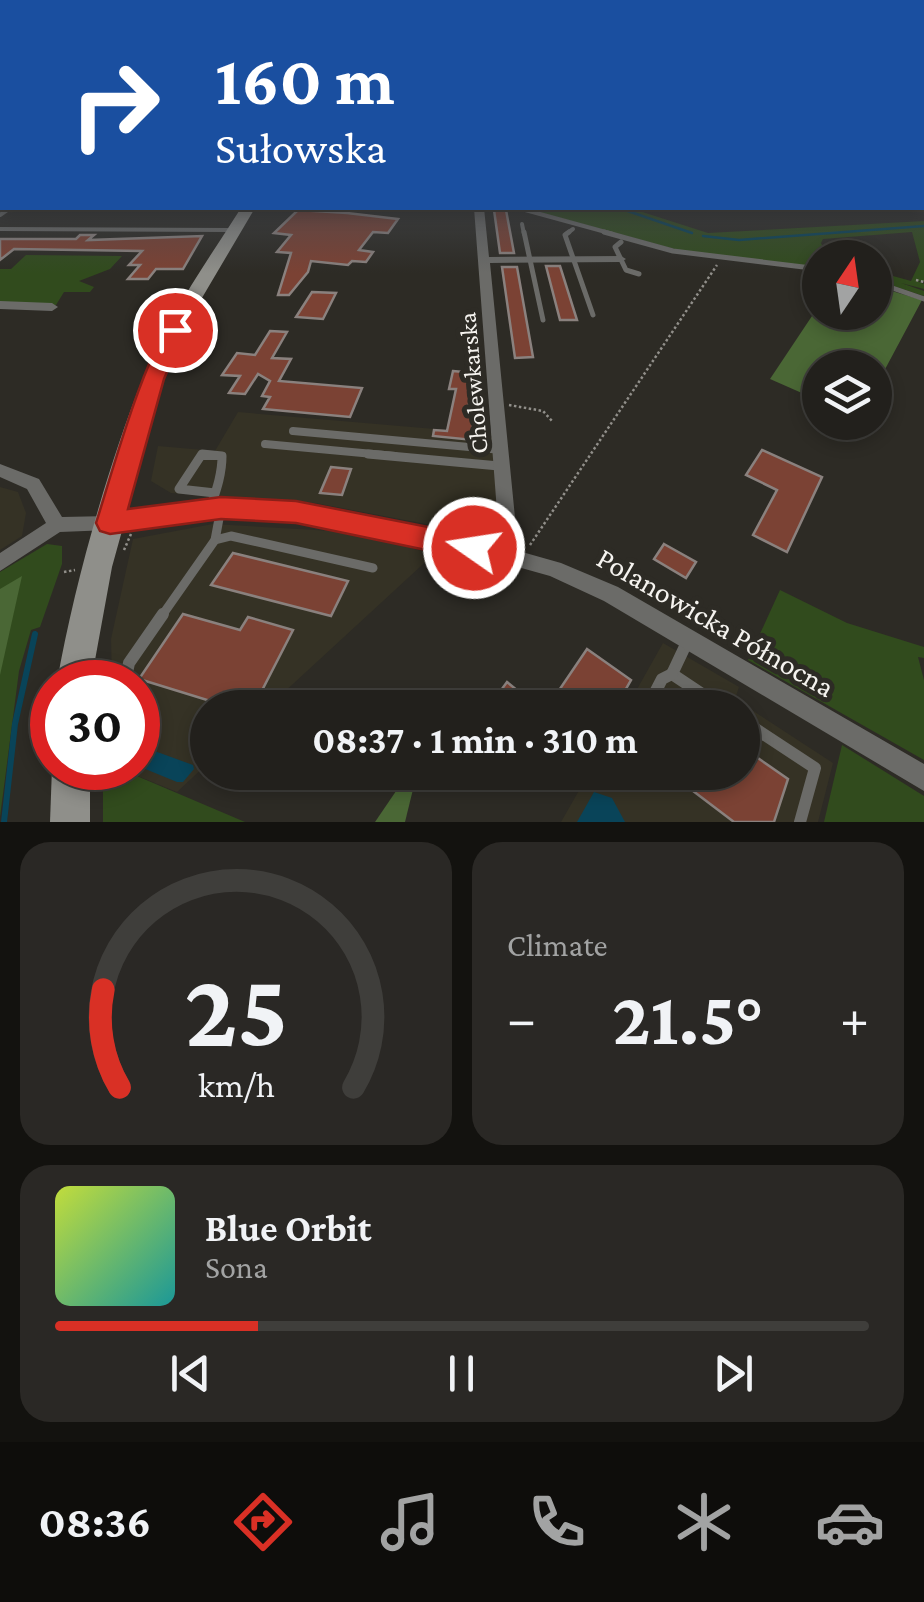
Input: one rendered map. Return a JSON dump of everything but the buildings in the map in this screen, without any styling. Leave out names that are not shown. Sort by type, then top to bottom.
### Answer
[{"type":"main road","points":[[77,660],[82,628],[121,526],[153,379],[175,330],[247,210]]},
{"type":"main road","points":[[70,822],[71,790]]},
{"type":"street","name":"Cholewkarska","points":[[479,210],[508,538],[513,558]]},
{"type":"street","points":[[484,260],[621,259]]},
{"type":"street","points":[[0,306],[52,307]]},
{"type":"street","points":[[0,470],[33,484],[57,525],[0,562]]},
{"type":"street","name":"Polanowicka Północna","points":[[57,525],[121,526],[215,503],[331,516],[513,558],[610,594],[924,778]]},
{"type":"lane","points":[[525,210],[673,251],[802,267]]},
{"type":"lane","points":[[522,224],[543,320]]},
{"type":"lane","points":[[0,229],[232,230]]},
{"type":"lane","points":[[573,230],[565,234],[594,315]]},
{"type":"lane","points":[[621,242],[615,247],[626,270],[640,274]]},
{"type":"lane","points":[[892,288],[924,298]]},
{"type":"lane","points":[[293,431],[406,441],[502,458]]},
{"type":"lane","points":[[316,452],[325,434]]},
{"type":"lane","points":[[400,461],[406,441]]},
{"type":"lane","points":[[265,444],[400,461],[502,458]]},
{"type":"lane","points":[[130,660],[215,540],[215,503],[222,456],[202,454],[179,489],[215,503]]},
{"type":"lane","points":[[215,540],[231,536],[373,568]]},
{"type":"lane","points":[[656,690],[662,679],[672,674],[688,640]]},
{"type":"lane","points":[[672,674],[696,690]]},
{"type":"lane","points":[[760,732],[815,768],[800,822]]},
{"type":"path","points":[[513,558],[720,262]]},
{"type":"path","points":[[916,280],[924,282]]},
{"type":"path","points":[[498,405],[543,410],[552,422]]},
{"type":"path","points":[[121,526],[122,553]]},
{"type":"path","points":[[64,572],[78,570]]},
{"type":"shaded area","points":[[238,412],[493,434],[500,538],[315,503],[171,493],[151,481],[158,446],[215,451]]},
{"type":"shaded area","points":[[0,487],[18,492],[26,513],[22,536],[0,550]]},
{"type":"shaded area","points":[[213,524],[350,532],[434,554],[286,690],[190,690],[190,780],[177,792],[160,785],[160,660],[111,660],[111,639],[133,539]]},
{"type":"shaded area","points":[[663,643],[739,687],[738,690],[637,690]]},
{"type":"shaded area","points":[[760,715],[833,763],[818,822],[561,822],[579,790],[760,790]]},
{"type":"green space","points":[[531,210],[636,210],[708,233],[924,221],[924,281],[917,281],[924,284],[924,289],[901,283],[924,291],[924,296],[892,286],[892,276],[911,281],[920,262],[912,232],[802,240],[802,266],[678,250]]},
{"type":"green space","points":[[26,255],[122,256],[110,269],[79,281],[94,287],[90,292],[64,292],[56,305],[0,302],[0,269],[11,269]]},
{"type":"green space","points":[[892,291],[922,300],[892,356],[892,350],[802,350],[802,393],[770,379],[803,330],[892,330]]},
{"type":"green space","points":[[47,544],[62,546],[62,564],[40,627],[31,630],[19,671],[0,817],[0,572]]},
{"type":"green space","points":[[22,576],[0,675],[0,589]]},
{"type":"green space","points":[[780,590],[847,623],[924,647],[924,658],[918,657],[924,680],[924,760],[748,660]]},
{"type":"green space","points":[[842,745],[924,796],[924,822],[824,822]]},
{"type":"green space","points":[[160,786],[245,822],[103,822],[103,790],[160,790]]},
{"type":"green space","points":[[397,790],[413,790],[405,822],[375,822]]},
{"type":"water","points":[[160,753],[190,764],[190,774],[183,782],[160,775]]},
{"type":"water","points":[[594,792],[612,798],[625,822],[577,822]]},
{"type":"waterway","points":[[625,210],[692,233]]},
{"type":"waterway","points":[[703,236],[739,240],[924,226]]},
{"type":"waterway","points":[[4,822],[15,724],[35,634]]},
{"type":"route","points":[[175,330],[153,379],[110,523],[221,508],[296,512],[331,516],[474,548]]}]
